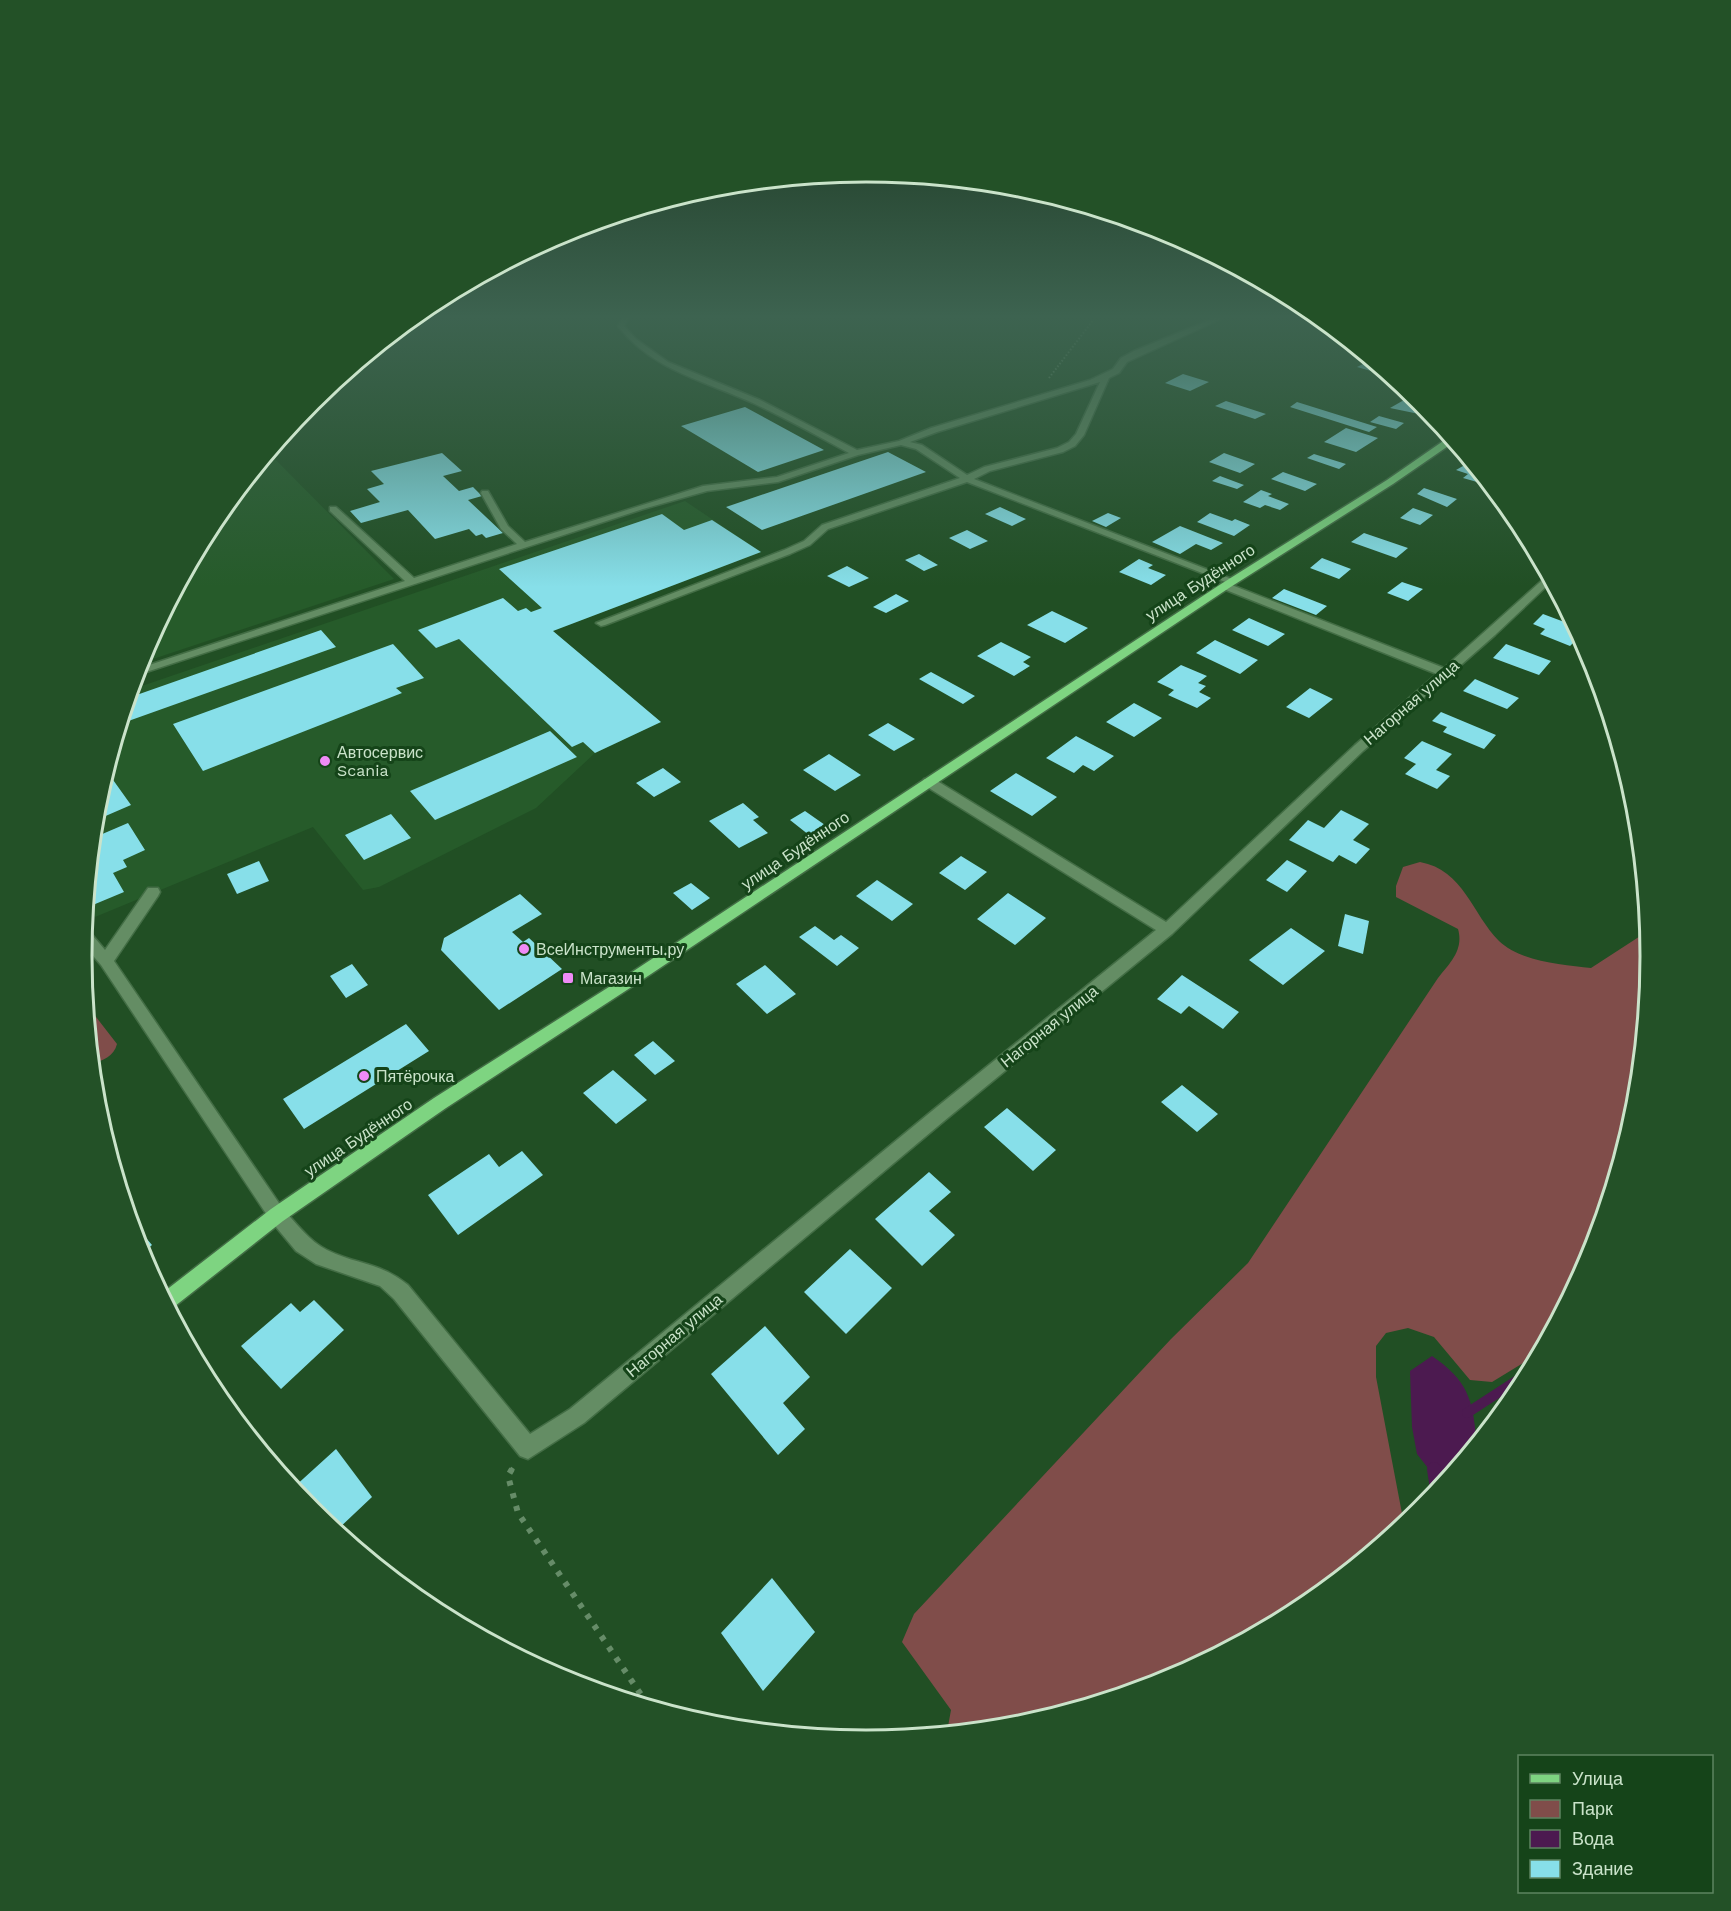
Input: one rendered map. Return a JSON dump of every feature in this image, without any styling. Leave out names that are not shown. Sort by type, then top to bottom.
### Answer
[{"type":"main road","name":"улица Будённого","points":[[171,1298],[277,1215],[440,1103],[626,984],[1228,583],[1390,482],[1446,443]]},
{"type":"street","points":[[768,408],[856,453]]},
{"type":"street","points":[[146,669],[640,507],[706,489],[778,479],[856,453],[901,443],[934,430],[1006,408]]},
{"type":"street","points":[[601,623],[787,552],[807,543],[825,527],[967,479],[987,469],[1060,450],[1072,444],[1080,435],[1092,408]]},
{"type":"street","points":[[901,443],[919,447],[967,479],[1443,672]]},
{"type":"street","points":[[485,493],[504,527],[523,545]]},
{"type":"street","points":[[640,507],[646,496]]},
{"type":"street","points":[[333,509],[412,582]]},
{"type":"street","name":"Нагорная улица","points":[[528,1448],[577,1416],[938,1116],[1167,930],[1359,748],[1443,672],[1491,633],[1544,583]]},
{"type":"street","points":[[929,782],[1167,930]]},
{"type":"street","points":[[106,961],[153,892]]},
{"type":"street","points":[[92,945],[106,961],[277,1215],[303,1245],[323,1258],[386,1279],[401,1292],[528,1448]]},
{"type":"path","points":[[528,1448],[508,1476],[518,1513],[642,1696]]},
{"type":"shaded area","points":[[273,457],[394,579],[150,660],[195,568],[251,484]]},
{"type":"shaded area","points":[[685,501],[761,552],[553,631],[661,722],[595,753],[536,808],[379,887],[363,890],[313,827],[95,917],[93,905],[98,854],[106,805],[118,755],[140,687]]},
{"type":"green space","points":[[1420,862],[1447,874],[1466,894],[1499,941],[1508,948],[1530,958],[1555,964],[1591,968],[1639,937],[1638,1006],[1625,1106],[1598,1204],[1581,1252],[1560,1298],[1524,1363],[1492,1382],[1470,1380],[1434,1337],[1408,1328],[1386,1333],[1376,1346],[1376,1377],[1402,1513],[1337,1570],[1296,1599],[1208,1650],[1162,1671],[1066,1703],[1016,1715],[948,1725],[951,1710],[902,1642],[914,1614],[1171,1339],[1248,1263],[1457,950],[1458,929],[1396,897],[1396,886],[1403,867]]},
{"type":"green space","points":[[94,1014],[117,1044],[108,1057],[100,1061]]},
{"type":"water","points":[[1432,1356],[1461,1382],[1470,1401],[1475,1433],[1437,1477],[1435,1477],[1417,1454],[1412,1427],[1410,1371]]},
{"type":"building","points":[[747,408],[824,450],[758,472],[681,426]]},
{"type":"building","points":[[1222,408],[1248,408],[1266,414],[1255,419]]},
{"type":"building","points":[[1294,408],[1317,408],[1377,427],[1369,432]]},
{"type":"building","points":[[1391,408],[1413,408],[1418,414]]},
{"type":"building","points":[[1379,416],[1404,423],[1396,429],[1370,422]]},
{"type":"building","points":[[1346,428],[1378,438],[1356,452],[1324,442]]},
{"type":"building","points":[[888,452],[926,472],[762,530],[726,507]]},
{"type":"building","points":[[442,453],[462,471],[443,476],[459,491],[473,487],[482,496],[468,500],[503,533],[486,538],[482,534],[476,536],[469,529],[435,539],[408,510],[361,523],[350,511],[380,502],[367,489],[384,484],[371,471]]},
{"type":"building","points":[[1224,453],[1255,464],[1240,473],[1209,462]]},
{"type":"building","points":[[1314,454],[1346,464],[1339,469],[1307,458]]},
{"type":"building","points":[[1466,467],[1478,481],[1463,478],[1468,474],[1456,470]]},
{"type":"building","points":[[1283,472],[1317,484],[1305,491],[1271,479]]},
{"type":"building","points":[[1220,476],[1244,485],[1237,489],[1212,481]]},
{"type":"building","points":[[1424,488],[1457,499],[1447,507],[1417,494]]},
{"type":"building","points":[[1261,490],[1272,494],[1268,496],[1289,504],[1280,510],[1265,505],[1260,508],[1243,502]]},
{"type":"building","points":[[1000,507],[1026,519],[1012,526],[985,514]]},
{"type":"building","points":[[1413,508],[1433,515],[1420,525],[1400,518]]},
{"type":"building","points":[[1108,513],[1121,518],[1106,527],[1092,521]]},
{"type":"building","points":[[1210,513],[1250,525],[1234,536],[1197,522]]},
{"type":"building","points":[[662,514],[684,530],[712,520],[761,552],[553,631],[661,722],[595,753],[583,742],[572,747],[459,639],[436,648],[418,630],[503,598],[518,611],[526,608],[531,612],[542,608],[499,569]]},
{"type":"building","points":[[1180,526],[1223,543],[1211,550],[1196,544],[1180,554],[1152,542]]},
{"type":"building","points":[[967,530],[988,541],[970,549],[949,538]]},
{"type":"building","points":[[1364,533],[1408,548],[1396,558],[1351,542]]},
{"type":"building","points":[[919,554],[938,565],[924,571],[905,560]]},
{"type":"building","points":[[1322,558],[1351,569],[1339,579],[1310,568]]},
{"type":"building","points":[[1139,559],[1153,565],[1148,568],[1166,575],[1151,585],[1119,572]]},
{"type":"building","points":[[847,566],[869,578],[849,587],[827,576]]},
{"type":"building","points":[[1402,582],[1423,589],[1408,601],[1387,593]]},
{"type":"building","points":[[1284,589],[1327,606],[1316,615],[1272,598]]},
{"type":"building","points":[[896,594],[909,601],[886,613],[873,607]]},
{"type":"building","points":[[1052,611],[1088,628],[1065,643],[1027,625]]},
{"type":"building","points":[[1543,614],[1564,622],[1573,643],[1570,646],[1540,634],[1545,629],[1533,624]]},
{"type":"building","points":[[1249,618],[1285,634],[1268,646],[1232,630]]},
{"type":"building","points":[[321,630],[336,647],[129,721],[137,695]]},
{"type":"building","points":[[1215,640],[1258,660],[1240,674],[1196,653]]},
{"type":"building","points":[[1001,642],[1031,657],[1023,662],[1030,666],[1014,676],[977,656]]},
{"type":"building","points":[[393,644],[424,678],[396,688],[402,693],[203,771],[173,724]]},
{"type":"building","points":[[1506,644],[1551,661],[1539,675],[1493,658]]},
{"type":"building","points":[[1181,665],[1207,676],[1198,683],[1206,686],[1199,692],[1211,698],[1197,708],[1168,695],[1174,690],[1157,682]]},
{"type":"building","points":[[931,672],[975,696],[963,704],[919,679]]},
{"type":"building","points":[[1475,679],[1519,698],[1507,709],[1463,691]]},
{"type":"building","points":[[1310,688],[1333,699],[1309,718],[1286,707]]},
{"type":"building","points":[[1134,703],[1162,718],[1134,737],[1106,722]]},
{"type":"building","points":[[1441,712],[1496,735],[1484,749],[1443,732],[1447,727],[1432,721]]},
{"type":"building","points":[[888,723],[915,739],[894,751],[868,735]]},
{"type":"building","points":[[550,731],[577,757],[435,820],[410,791]]},
{"type":"building","points":[[1076,736],[1114,756],[1094,771],[1083,765],[1074,773],[1046,758]]},
{"type":"building","points":[[1422,741],[1452,754],[1436,770],[1450,776],[1437,789],[1405,774],[1416,764],[1404,758]]},
{"type":"building","points":[[829,754],[861,775],[835,791],[803,770]]},
{"type":"building","points":[[663,768],[681,782],[654,797],[636,783]]},
{"type":"building","points":[[1016,773],[1057,797],[1032,816],[990,791]]},
{"type":"building","points":[[112,779],[131,805],[104,817]]},
{"type":"building","points":[[743,803],[759,817],[753,820],[768,833],[739,848],[709,821]]},
{"type":"building","points":[[1341,810],[1369,824],[1353,840],[1370,849],[1356,864],[1339,855],[1333,862],[1289,840],[1308,820],[1324,828]]},
{"type":"building","points":[[805,811],[825,825],[809,835],[790,820]]},
{"type":"building","points":[[391,814],[411,838],[364,860],[345,835]]},
{"type":"building","points":[[128,823],[145,850],[123,860],[127,867],[113,873],[124,892],[93,905],[98,854],[101,834]]},
{"type":"building","points":[[961,856],[987,872],[965,890],[939,873]]},
{"type":"building","points":[[1287,860],[1307,871],[1287,892],[1266,880]]},
{"type":"building","points":[[259,861],[269,881],[237,894],[227,874]]},
{"type":"building","points":[[877,880],[913,904],[892,921],[856,896]]},
{"type":"building","points":[[691,883],[710,898],[692,910],[673,893]]},
{"type":"building","points":[[1008,893],[1046,918],[1015,945],[977,919]]},
{"type":"building","points":[[520,894],[542,914],[512,932],[523,942],[529,938],[562,969],[499,1010],[441,950],[444,938]]},
{"type":"building","points":[[1345,914],[1369,921],[1363,954],[1338,946]]},
{"type":"building","points":[[815,926],[834,940],[841,935],[859,948],[837,966],[799,937]]},
{"type":"building","points":[[1291,928],[1325,951],[1283,985],[1249,960]]},
{"type":"building","points":[[352,964],[368,985],[346,998],[330,976]]},
{"type":"building","points":[[765,965],[796,994],[767,1014],[736,984]]},
{"type":"building","points":[[1182,975],[1239,1012],[1223,1029],[1189,1006],[1181,1014],[1157,999]]},
{"type":"building","points":[[406,1024],[429,1051],[304,1129],[283,1099]]},
{"type":"building","points":[[653,1041],[675,1061],[655,1075],[634,1055]]},
{"type":"building","points":[[613,1070],[647,1100],[616,1124],[583,1093]]},
{"type":"building","points":[[1182,1085],[1218,1114],[1197,1132],[1161,1102]]},
{"type":"building","points":[[1007,1108],[1056,1150],[1033,1171],[984,1127]]},
{"type":"building","points":[[522,1151],[543,1175],[458,1235],[428,1195],[489,1154],[499,1167]]},
{"type":"building","points":[[929,1172],[951,1192],[929,1211],[955,1235],[922,1266],[875,1219]]},
{"type":"building","points":[[144,1236],[152,1245],[149,1248]]},
{"type":"building","points":[[850,1249],[892,1288],[846,1334],[804,1292]]},
{"type":"building","points":[[314,1300],[344,1330],[281,1389],[241,1346],[291,1303],[300,1312]]},
{"type":"building","points":[[765,1326],[810,1377],[783,1403],[805,1429],[778,1455],[711,1374]]},
{"type":"building","points":[[336,1449],[372,1497],[342,1525],[299,1482]]},
{"type":"building","points":[[772,1578],[815,1632],[763,1691],[721,1633]]},
{"type":"waterway","points":[[1467,1413],[1509,1385]]},
{"type":"waterway","points":[[1434,1469],[1435,1479]]},
{"type":"place","name":"Автосервис Scania","points":[[325,761]]},
{"type":"place","name":"ВсеИнструменты.ру","points":[[524,949]]},
{"type":"place","name":"Магазин","points":[[568,978]]},
{"type":"place","name":"Пятёрочка","points":[[364,1076]]}]
